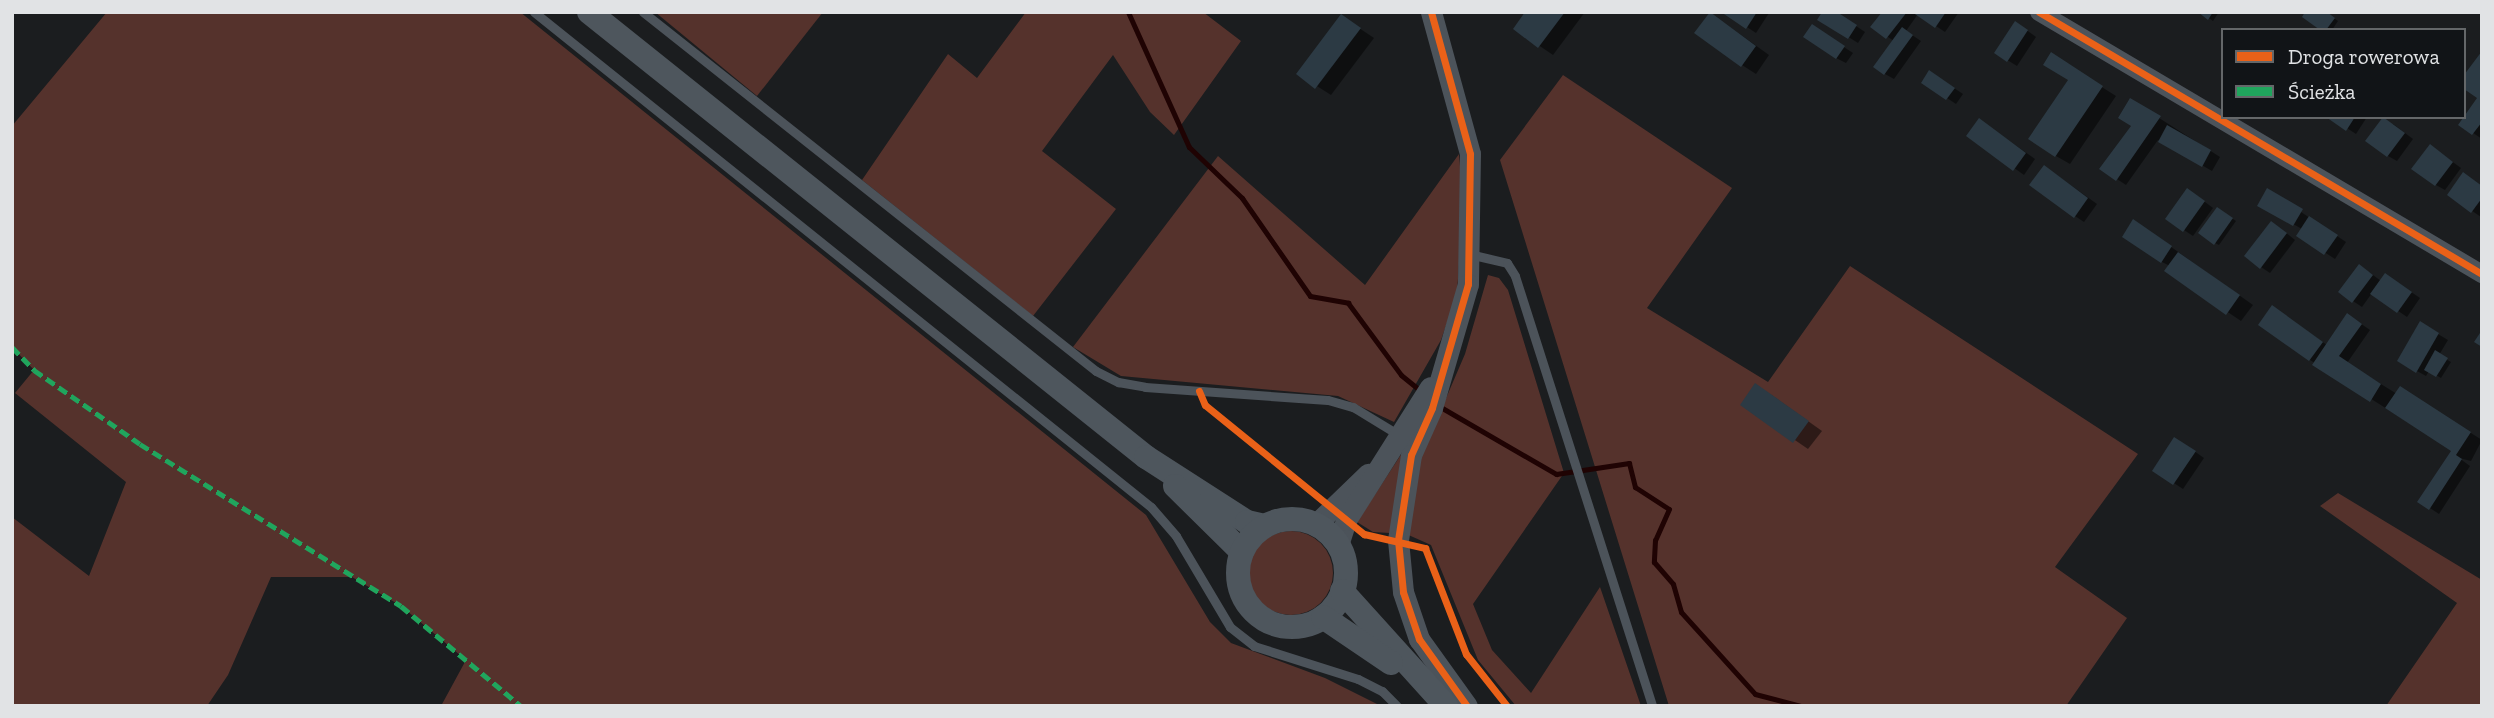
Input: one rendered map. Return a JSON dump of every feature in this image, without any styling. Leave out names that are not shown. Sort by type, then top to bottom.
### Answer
[{"type":"main road","points":[[589,12],[1146,457],[1247,522],[1265,526],[1290,519],[1315,524],[1338,545],[1345,568],[1342,591],[1323,617],[1290,627],[1258,615],[1239,586],[1242,552],[1265,526]]},
{"type":"main road","points":[[1146,457],[1242,552]]},
{"type":"main road","points":[[1342,591],[1441,701]]},
{"type":"main road","points":[[1323,617],[1441,701]]},
{"type":"street","points":[[1431,12],[1470,154],[1469,254],[1465,299],[1411,455],[1400,505],[1403,592],[1419,639],[1467,706]]},
{"type":"street","points":[[2039,12],[2482,274]]},
{"type":"street","points":[[1338,545],[1346,520],[1382,460],[1429,399]]},
{"type":"street","points":[[1315,524],[1382,460]]},
{"type":"lane","points":[[534,12],[1151,507],[1175,536],[1230,627],[1255,646],[1357,679],[1382,691],[1397,706]]},
{"type":"lane","points":[[643,12],[1096,371],[1118,382],[1145,387],[1328,400],[1353,407],[1400,435]]},
{"type":"lane","points":[[1469,254],[1507,263],[1515,276],[1652,706]]},
{"type":"shaded area","points":[[107,12],[520,12],[1146,515],[1210,622],[1231,643],[1325,678],[1381,706],[441,706],[466,660],[401,606],[352,577],[271,577],[228,675],[207,706],[12,706],[12,517],[89,576],[126,482],[15,393],[34,370],[12,347],[12,126]]},
{"type":"shaded area","points":[[655,12],[823,12],[757,96]]},
{"type":"shaded area","points":[[1026,12],[1203,12],[1241,41],[1174,135],[1150,112],[1113,55],[1042,151],[1116,209],[1033,316],[862,180],[948,54],[977,78]]},
{"type":"shaded area","points":[[1563,75],[1732,188],[1647,308],[1768,382],[1850,266],[2138,454],[2055,567],[2127,618],[2066,706],[1669,706],[1500,160]]},
{"type":"shaded area","points":[[1459,154],[1463,202],[1457,294],[1441,340],[1394,422],[1338,396],[1121,376],[1073,347],[1218,156],[1365,285]]},
{"type":"shaded area","points":[[1488,275],[1499,278],[1508,290],[1564,473],[1473,604],[1492,650],[1531,693],[1600,587],[1641,706],[1516,706],[1478,660],[1431,545],[1404,533],[1416,468],[1465,354]]},
{"type":"shaded area","points":[[1402,453],[1390,533],[1373,532],[1357,522]]},
{"type":"shaded area","points":[[2338,493],[2482,580],[2482,706],[2386,706],[2457,603],[2320,506]]},
{"type":"shaded area","points":[[1283,531],[1299,531],[1315,538],[1326,549],[1333,565],[1330,589],[1321,603],[1299,615],[1283,615],[1267,608],[1256,597],[1249,581],[1249,565],[1256,549],[1267,538]]},
{"type":"building","points":[[1525,12],[1565,12],[1538,48],[1513,29]]},
{"type":"building","points":[[1710,12],[1756,46],[1741,67],[1694,33]]},
{"type":"building","points":[[1721,12],[1757,12],[1746,29]]},
{"type":"building","points":[[1822,12],[1837,12],[1857,25],[1848,39],[1817,20]]},
{"type":"building","points":[[1882,12],[1907,12],[1886,39],[1870,27]]},
{"type":"building","points":[[1912,12],[1946,12],[1935,28]]},
{"type":"building","points":[[2198,12],[2213,12],[2208,20]]},
{"type":"building","points":[[2305,12],[2327,12],[2335,18],[2328,28],[2317,28],[2302,17]]},
{"type":"building","points":[[1341,14],[1361,28],[1315,89],[1296,74]]},
{"type":"building","points":[[2015,21],[2028,30],[2007,62],[1994,53]]},
{"type":"building","points":[[1812,24],[1845,46],[1836,59],[1803,37]]},
{"type":"building","points":[[1902,27],[1913,35],[1884,75],[1873,67]]},
{"type":"building","points":[[2482,51],[2482,122],[2472,135],[2458,125],[2462,119],[2466,119],[2466,114],[2477,98],[2466,90],[2466,72]]},
{"type":"building","points":[[2051,52],[2103,86],[2055,157],[2028,139],[2068,80],[2043,65]]},
{"type":"building","points":[[1929,70],[1955,88],[1946,100],[1921,83]]},
{"type":"building","points":[[2130,98],[2161,116],[2116,181],[2099,169],[2131,126],[2118,118]]},
{"type":"building","points":[[1979,118],[2026,153],[2013,171],[1966,136]]},
{"type":"building","points":[[2329,119],[2354,119],[2346,131]]},
{"type":"building","points":[[2382,119],[2386,119],[2405,133],[2387,157],[2365,141]]},
{"type":"building","points":[[2167,125],[2211,150],[2202,167],[2158,142]]},
{"type":"building","points":[[2430,144],[2453,162],[2435,186],[2411,169]]},
{"type":"building","points":[[2044,165],[2088,198],[2074,218],[2029,185]]},
{"type":"building","points":[[2463,172],[2482,186],[2482,198],[2471,213],[2447,195]]},
{"type":"building","points":[[2187,188],[2205,201],[2183,232],[2165,219]]},
{"type":"building","points":[[2267,188],[2303,209],[2293,226],[2257,206]]},
{"type":"building","points":[[2217,207],[2233,218],[2214,245],[2198,233]]},
{"type":"building","points":[[2309,216],[2338,235],[2324,255],[2296,236]]},
{"type":"building","points":[[2133,219],[2172,246],[2161,263],[2122,237]]},
{"type":"building","points":[[2271,221],[2287,233],[2260,269],[2244,256]]},
{"type":"building","points":[[2178,252],[2240,295],[2226,315],[2164,271]]},
{"type":"building","points":[[2359,264],[2373,275],[2352,303],[2338,292]]},
{"type":"building","points":[[2385,273],[2412,292],[2397,313],[2370,294]]},
{"type":"building","points":[[2272,305],[2323,342],[2309,361],[2258,325]]},
{"type":"building","points":[[2347,313],[2362,324],[2339,356],[2381,384],[2370,402],[2312,365]]},
{"type":"building","points":[[2420,321],[2439,333],[2416,373],[2397,361]]},
{"type":"building","points":[[2482,330],[2482,347],[2474,342]]},
{"type":"building","points":[[2435,350],[2448,358],[2436,377],[2424,370]]},
{"type":"building","points":[[1755,383],[1809,421],[1793,443],[1740,405]]},
{"type":"building","points":[[2400,386],[2471,432],[2456,455],[2462,459],[2429,510],[2417,502],[2451,451],[2385,408]]},
{"type":"building","points":[[2174,437],[2196,451],[2173,485],[2152,471]]},
{"type":"waterway","points":[[1128,12],[1189,147],[1242,198],[1310,296],[1348,303],[1401,375],[1422,392]]},
{"type":"waterway","points":[[1437,405],[1556,474],[1629,463],[1635,487],[1669,509],[1655,540],[1654,562],[1673,584],[1681,612],[1755,694],[1801,706]]},
{"type":"marked path","points":[[12,347],[34,370],[140,444],[401,606],[521,706]]},
{"type":"cycle path","points":[[1431,12],[1470,154],[1468,284],[1432,408],[1411,455],[1398,540],[1403,592],[1419,639],[1467,706]]},
{"type":"cycle path","points":[[2039,12],[2482,274]]},
{"type":"cycle path","points":[[1199,391],[1205,405],[1364,534],[1425,548],[1466,654],[1507,706]]}]
